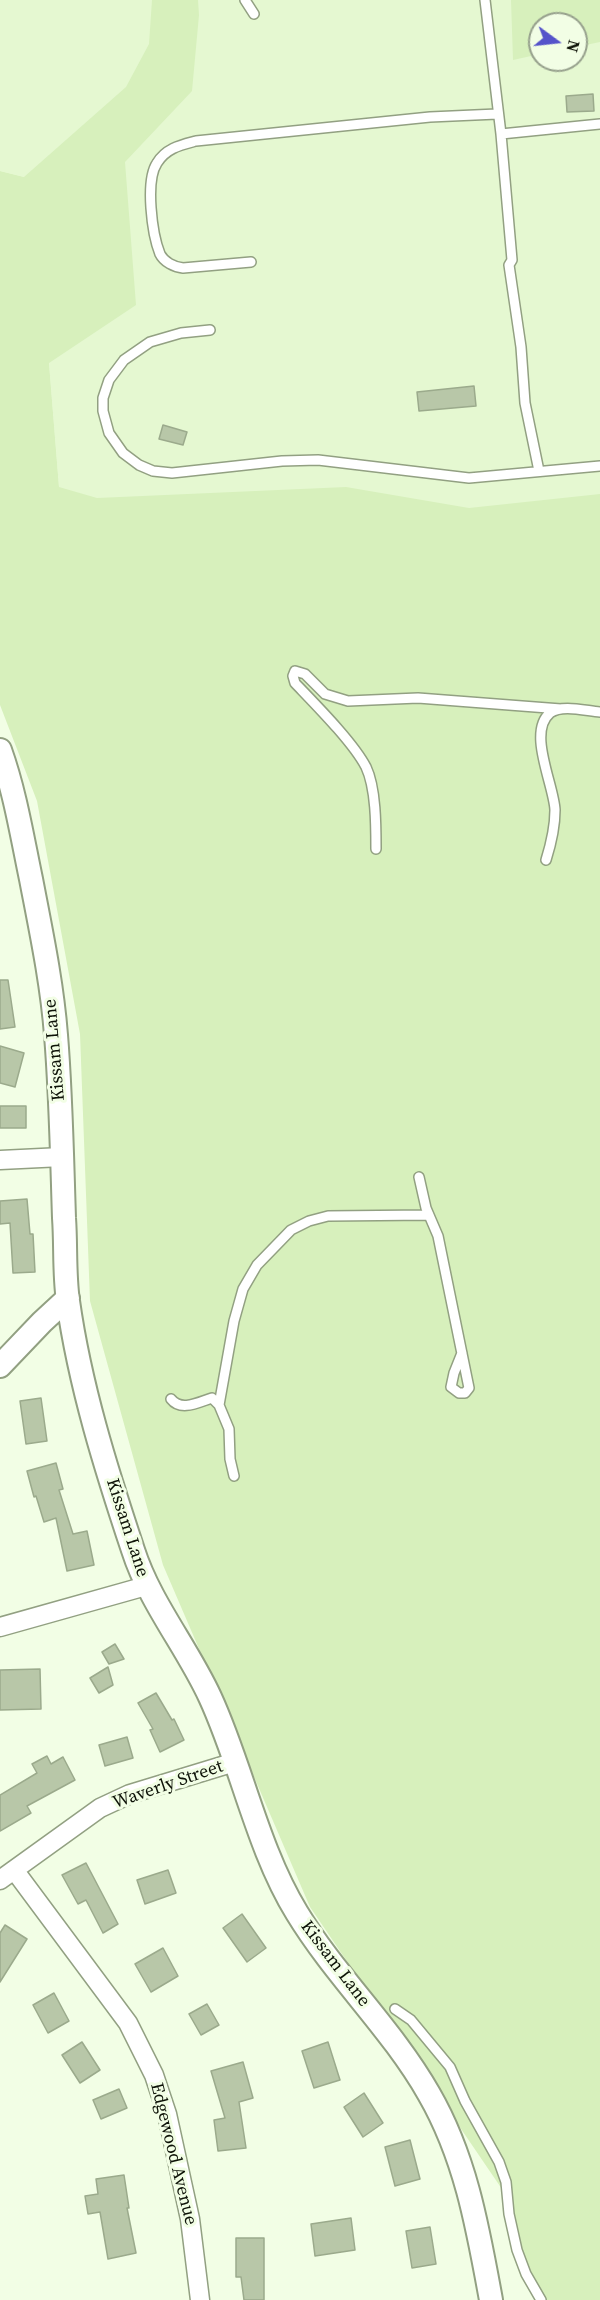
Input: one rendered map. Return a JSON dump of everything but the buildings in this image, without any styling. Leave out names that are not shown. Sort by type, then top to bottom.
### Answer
[{"type":"street","name":"Kissam Lane","points":[[0,750],[11,783],[44,949],[56,1031],[68,1298],[81,1370],[101,1447],[134,1553],[146,1586],[162,1609],[210,1697],[274,1867],[295,1910],[322,1950],[399,2048],[429,2094],[451,2138],[473,2209],[491,2300]]},
{"type":"street","points":[[0,1160],[62,1157]]},
{"type":"street","points":[[0,1366],[68,1298]]},
{"type":"street","points":[[0,1628],[146,1586]]},
{"type":"street","name":"Waverly Street","points":[[7,1876],[100,1808],[130,1794],[235,1762]]},
{"type":"street","name":"Edgewood Avenue","points":[[7,1876],[128,2024],[154,2075],[167,2114],[190,2219],[200,2300]]},
{"type":"lane","points":[[245,0],[254,14]]},
{"type":"lane","points":[[486,0],[512,260],[509,265],[521,347],[525,403],[539,471]]},
{"type":"lane","points":[[251,262],[183,268],[173,267],[161,256],[155,233],[150,186],[156,163],[165,153],[179,145],[196,141],[430,117],[497,114]]},
{"type":"lane","points":[[501,134],[600,124]]},
{"type":"lane","points":[[210,330],[181,333],[150,342],[124,360],[109,380],[103,398],[103,411],[109,433],[123,453],[139,465],[153,471],[172,473],[282,461],[318,460],[469,478],[600,466]]},
{"type":"lane","points":[[376,849],[371,789],[366,769],[330,721],[295,682],[293,676],[295,671],[305,674],[325,694],[348,701],[418,698],[600,712]]},
{"type":"lane","points":[[546,860],[555,810],[540,731],[550,713],[561,709]]},
{"type":"lane","points":[[419,1177],[426,1208],[438,1236],[447,1291],[462,1353]]},
{"type":"lane","points":[[219,1405],[234,1321],[243,1289],[257,1265],[291,1230],[309,1221],[328,1216],[429,1215]]},
{"type":"lane","points":[[171,1399],[175,1404],[181,1406],[212,1398],[219,1405],[229,1429],[230,1459],[234,1476]]},
{"type":"lane","points":[[395,2009],[411,2020],[450,2067],[465,2101],[500,2162],[506,2182],[509,2214],[517,2250],[526,2274],[541,2300]]},
{"type":"shaded area","points":[[0,0],[600,0],[600,514],[85,568],[59,487],[49,363],[24,177],[0,171]]},
{"type":"shaded area","points":[[152,0],[198,0],[199,15],[192,91],[125,162],[136,305],[49,363],[59,487],[97,498],[346,487],[469,508],[600,494],[600,2300],[537,2300],[506,2195],[310,1907],[163,1565],[90,1301],[80,1034],[37,801],[0,705],[0,171],[24,177],[126,87],[149,44]]},
{"type":"shaded area","points":[[511,0],[600,0],[600,42],[588,44],[588,12],[528,12],[528,57],[513,60]]}]
